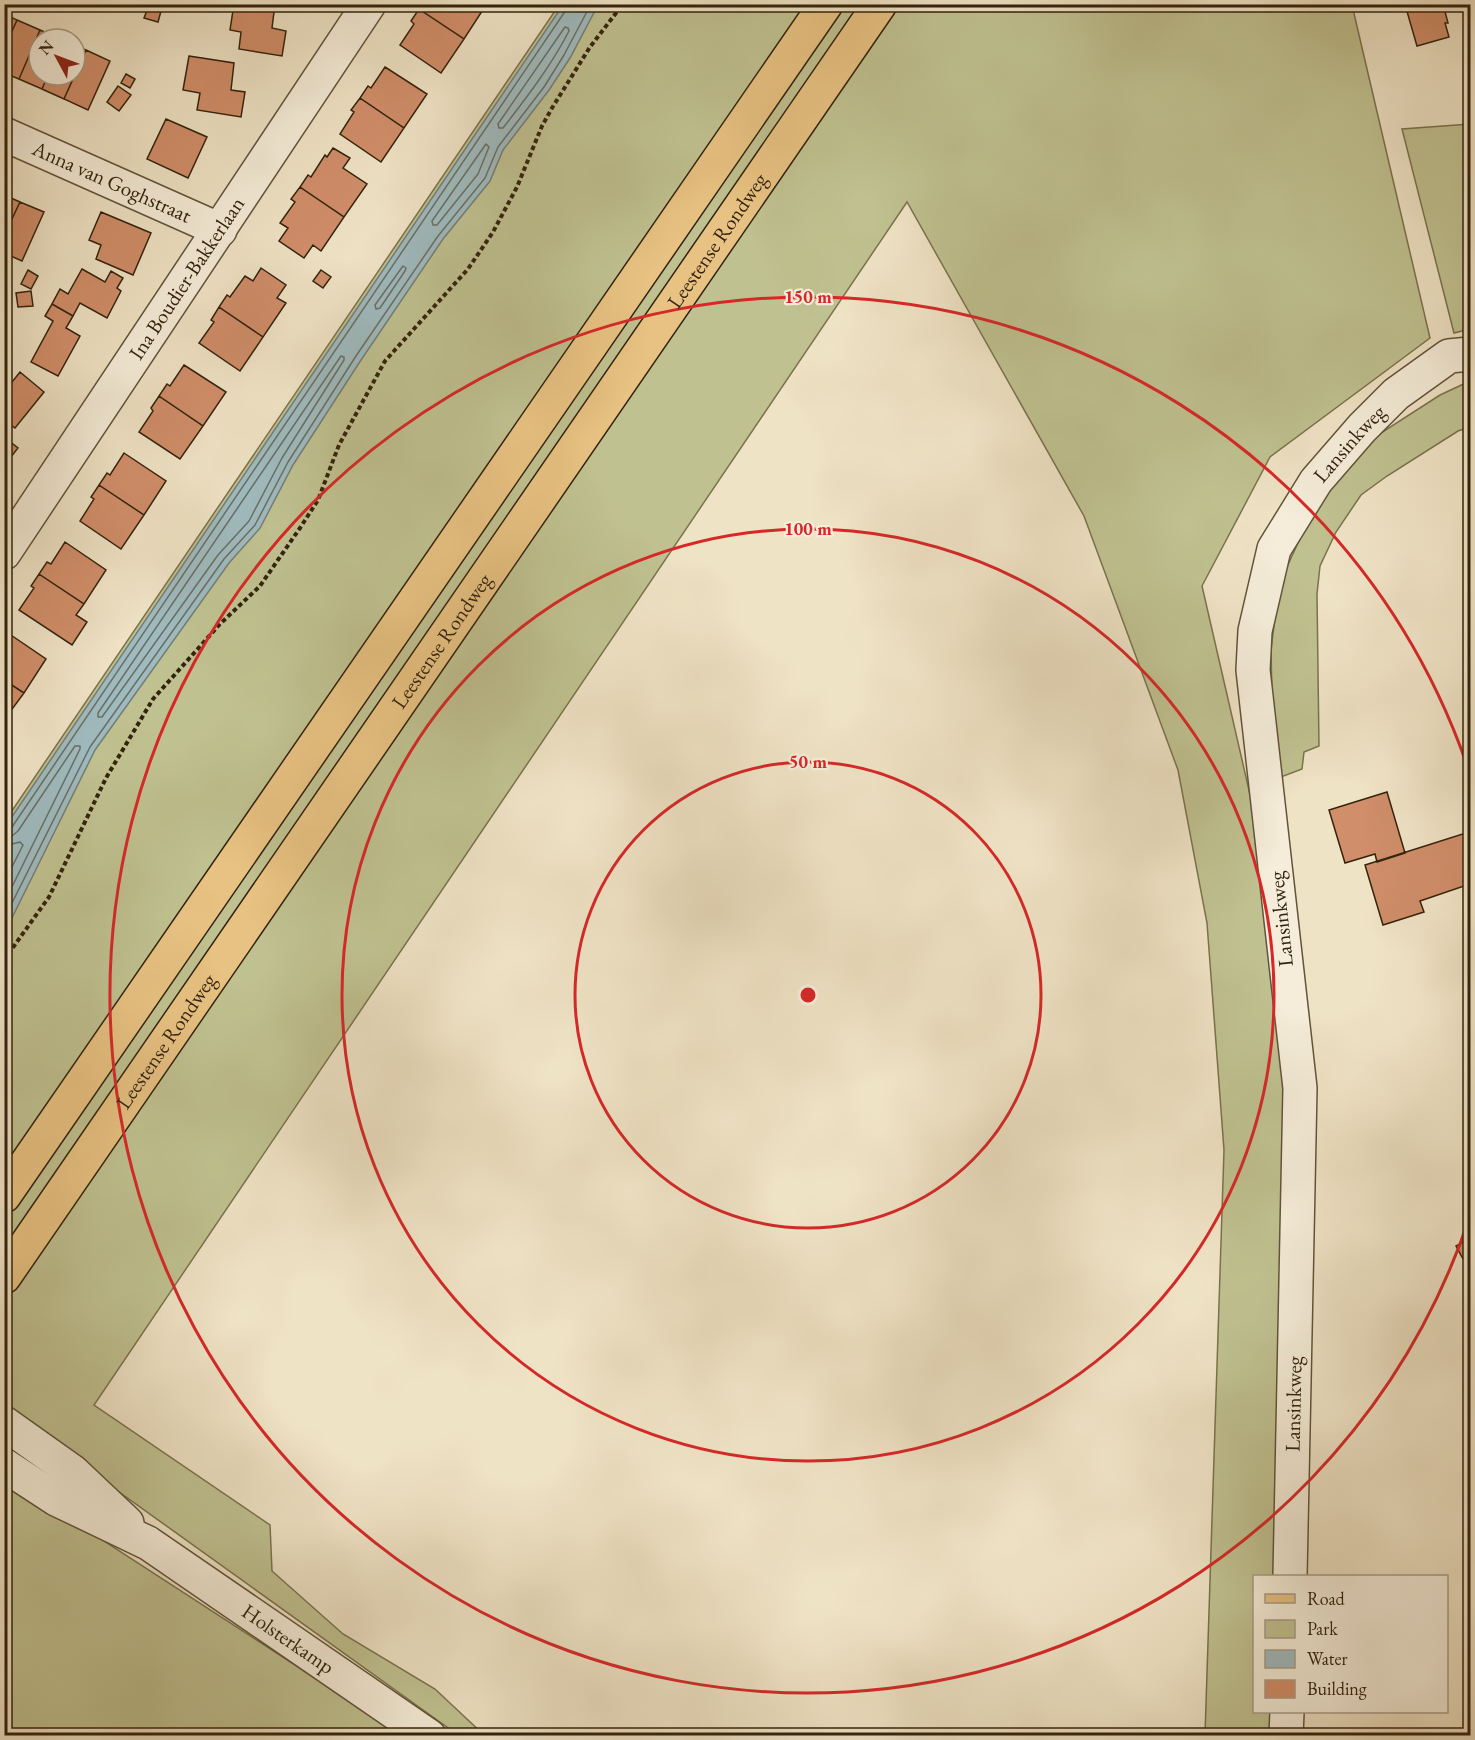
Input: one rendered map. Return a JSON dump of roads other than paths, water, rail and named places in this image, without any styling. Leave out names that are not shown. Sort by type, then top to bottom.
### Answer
[{"type":"main road","points":[[4,1196],[826,4]]},
{"type":"main road","name":"Leestense Rondweg","points":[[4,1277],[880,4]]},
{"type":"street","name":"Ina Boudier-Bakkerlaan","points":[[6,548],[369,4]]},
{"type":"street","name":"Anna van Goghstraat","points":[[4,134],[220,230]]},
{"type":"street","name":"Lansinkweg","points":[[1290,1575],[1300,1088],[1253,670],[1255,631],[1274,549],[1316,481],[1362,428],[1396,394],[1449,356],[1470,354]]},
{"type":"street","name":"Holsterkamp","points":[[4,1424],[73,1472],[148,1543]]},
{"type":"street","name":"Holsterkamp","points":[[4,1465],[56,1499],[148,1543],[429,1736]]},
{"type":"street","points":[[1286,1736],[1287,1713]]},
{"type":"water","points":[[563,5],[598,5],[570,58],[549,90],[503,150],[490,181],[443,239],[293,465],[260,528],[229,563],[95,750],[5,932],[5,827]]}]
